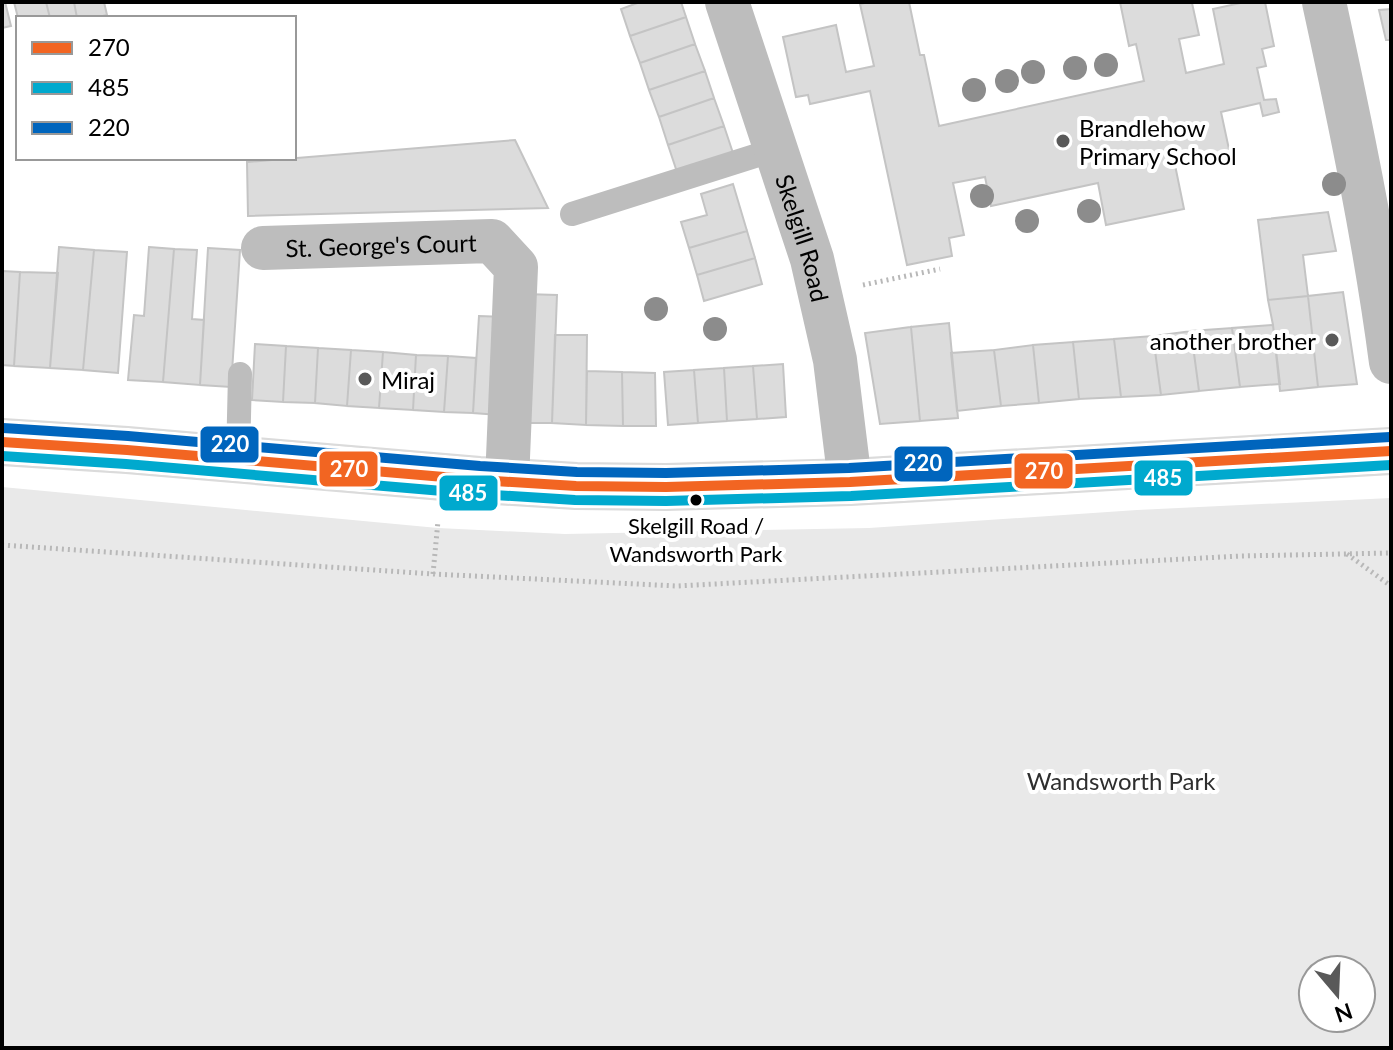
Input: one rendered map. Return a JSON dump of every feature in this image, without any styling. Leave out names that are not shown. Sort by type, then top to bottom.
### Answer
[{"type":"main road","name":"Skelgill Road","points":[[727,2],[812,259],[835,360],[850,482]]},
{"type":"main road","points":[[1324,2],[1354,137],[1391,362]]},
{"type":"main road","name":"St. George's Court","points":[[263,248],[492,241],[516,267],[507,481]]},
{"type":"main road","points":[[2,442],[576,486],[666,487],[850,482],[1391,451]]},
{"type":"lane","points":[[572,214],[777,149]]},
{"type":"lane","points":[[238,459],[240,374]]},
{"type":"path","points":[[820,293],[940,269]]},
{"type":"path","points":[[433,574],[438,521]]},
{"type":"path","points":[[2,545],[433,574],[677,586],[1241,556],[1391,553]]},
{"type":"path","points":[[1346,553],[1391,586]]},
{"type":"green space","name":"Wandsworth Park","points":[[2,487],[438,528],[565,534],[869,528],[1137,510],[1391,498],[1391,1048],[2,1048]]},
{"type":"building","points":[[2,2],[5,2],[11,26],[2,28]]},
{"type":"building","points":[[14,2],[46,2],[50,16],[18,16]]},
{"type":"building","points":[[46,2],[74,2],[77,16],[50,16]]},
{"type":"building","points":[[74,2],[104,2],[107,15],[77,16]]},
{"type":"building","points":[[640,2],[681,2],[686,17],[630,36],[621,9]]},
{"type":"building","points":[[909,2],[939,126],[1144,81],[1136,44],[1129,46],[1120,2],[1197,2],[1192,3],[1199,35],[1179,39],[1186,73],[1224,64],[1213,9],[1245,2],[1265,2],[1274,46],[1262,49],[1266,66],[1257,68],[1264,100],[1276,99],[1279,112],[1263,116],[1260,103],[1221,112],[1230,154],[1175,165],[1184,209],[1106,225],[1098,183],[991,206],[985,177],[953,183],[964,235],[949,238],[952,256],[907,265],[870,91],[810,104],[808,95],[796,97],[783,37],[836,25],[846,72],[874,66],[860,4]]},
{"type":"building","points":[[1391,9],[1391,40],[1386,40],[1379,10]]},
{"type":"building","points":[[686,17],[695,44],[640,63],[630,36]]},
{"type":"building","points":[[695,44],[705,71],[649,90],[640,63]]},
{"type":"building","points":[[705,71],[714,98],[659,117],[649,90]]},
{"type":"building","points":[[714,98],[724,126],[668,145],[659,117]]},
{"type":"building","points":[[724,126],[733,153],[677,172],[668,145]]},
{"type":"building","points":[[515,140],[548,208],[248,216],[247,162]]},
{"type":"building","points":[[733,184],[747,231],[689,248],[681,222],[707,215],[701,194]]},
{"type":"building","points":[[1328,212],[1336,251],[1303,255],[1308,296],[1268,300],[1258,220]]},
{"type":"building","points":[[747,231],[755,258],[697,275],[689,248]]},
{"type":"building","points":[[59,247],[94,250],[83,370],[50,368]]},
{"type":"building","points":[[149,247],[174,249],[163,382],[128,380],[134,315],[144,316]]},
{"type":"building","points":[[208,248],[240,250],[231,387],[200,385]]},
{"type":"building","points":[[174,249],[197,250],[192,319],[204,320],[200,385],[163,382]]},
{"type":"building","points":[[94,250],[127,252],[118,373],[83,370]]},
{"type":"building","points":[[755,258],[762,284],[704,301],[697,275]]},
{"type":"building","points":[[2,271],[20,272],[14,366],[2,365]]},
{"type":"building","points":[[20,272],[58,273],[50,368],[14,366]]},
{"type":"building","name":"another brother","points":[[1343,292],[1357,384],[1318,387],[1308,296]]},
{"type":"building","points":[[524,294],[557,295],[552,423],[519,423]]},
{"type":"building","points":[[1308,296],[1318,387],[1280,391],[1268,300]]},
{"type":"building","points":[[479,316],[505,317],[499,415],[473,413]]},
{"type":"building","points":[[949,323],[958,418],[920,421],[911,327]]},
{"type":"building","points":[[1273,325],[1280,384],[1240,387],[1232,328]]},
{"type":"building","points":[[911,327],[920,421],[880,424],[865,333]]},
{"type":"building","points":[[1232,328],[1240,387],[1199,391],[1191,331]]},
{"type":"building","points":[[1191,331],[1199,391],[1161,395],[1153,336]]},
{"type":"building","points":[[555,335],[587,335],[586,425],[552,423]]},
{"type":"building","points":[[1153,336],[1161,395],[1121,397],[1114,339]]},
{"type":"building","points":[[1114,339],[1121,397],[1079,399],[1073,342]]},
{"type":"building","points":[[1073,342],[1079,399],[1039,403],[1033,345]]},
{"type":"building","points":[[255,344],[286,346],[283,402],[252,400]]},
{"type":"building","points":[[1033,345],[1039,403],[1001,406],[994,350]]},
{"type":"building","points":[[286,346],[318,348],[315,403],[283,402]]},
{"type":"building","points":[[318,348],[351,350],[347,406],[315,403]]},
{"type":"building","name":"Miraj","points":[[351,350],[383,352],[379,408],[347,406]]},
{"type":"building","points":[[994,350],[1001,406],[957,411],[951,353]]},
{"type":"building","points":[[383,352],[416,355],[413,410],[379,408]]},
{"type":"building","points":[[416,355],[448,356],[444,412],[413,410]]},
{"type":"building","points":[[448,356],[476,358],[473,413],[444,412]]},
{"type":"building","points":[[783,364],[786,417],[757,419],[753,366]]},
{"type":"building","points":[[753,366],[757,419],[727,421],[724,368]]},
{"type":"building","points":[[724,368],[727,421],[698,423],[694,370]]},
{"type":"building","points":[[694,370],[698,423],[668,425],[664,372]]},
{"type":"building","points":[[587,371],[622,372],[623,426],[586,425]]},
{"type":"building","points":[[622,372],[655,373],[656,426],[623,426]]},
{"type":"transit line","name":"220","points":[[3,428],[480,466],[666,473],[849,468],[1390,437]]},
{"type":"transit line","name":"270","points":[[2,442],[479,480],[666,487],[850,482],[1391,451]]},
{"type":"transit line","name":"485","points":[[2,456],[478,494],[666,501],[851,496],[1391,465]]},
{"type":"place","name":"Brandlehow Primary School","points":[[1063,141]]},
{"type":"place","name":"another brother","points":[[1332,340]]},
{"type":"place","name":"Miraj","points":[[365,379]]},
{"type":"place","name":"Skelgill Road / Wandsworth Park","points":[[696,500]]}]
